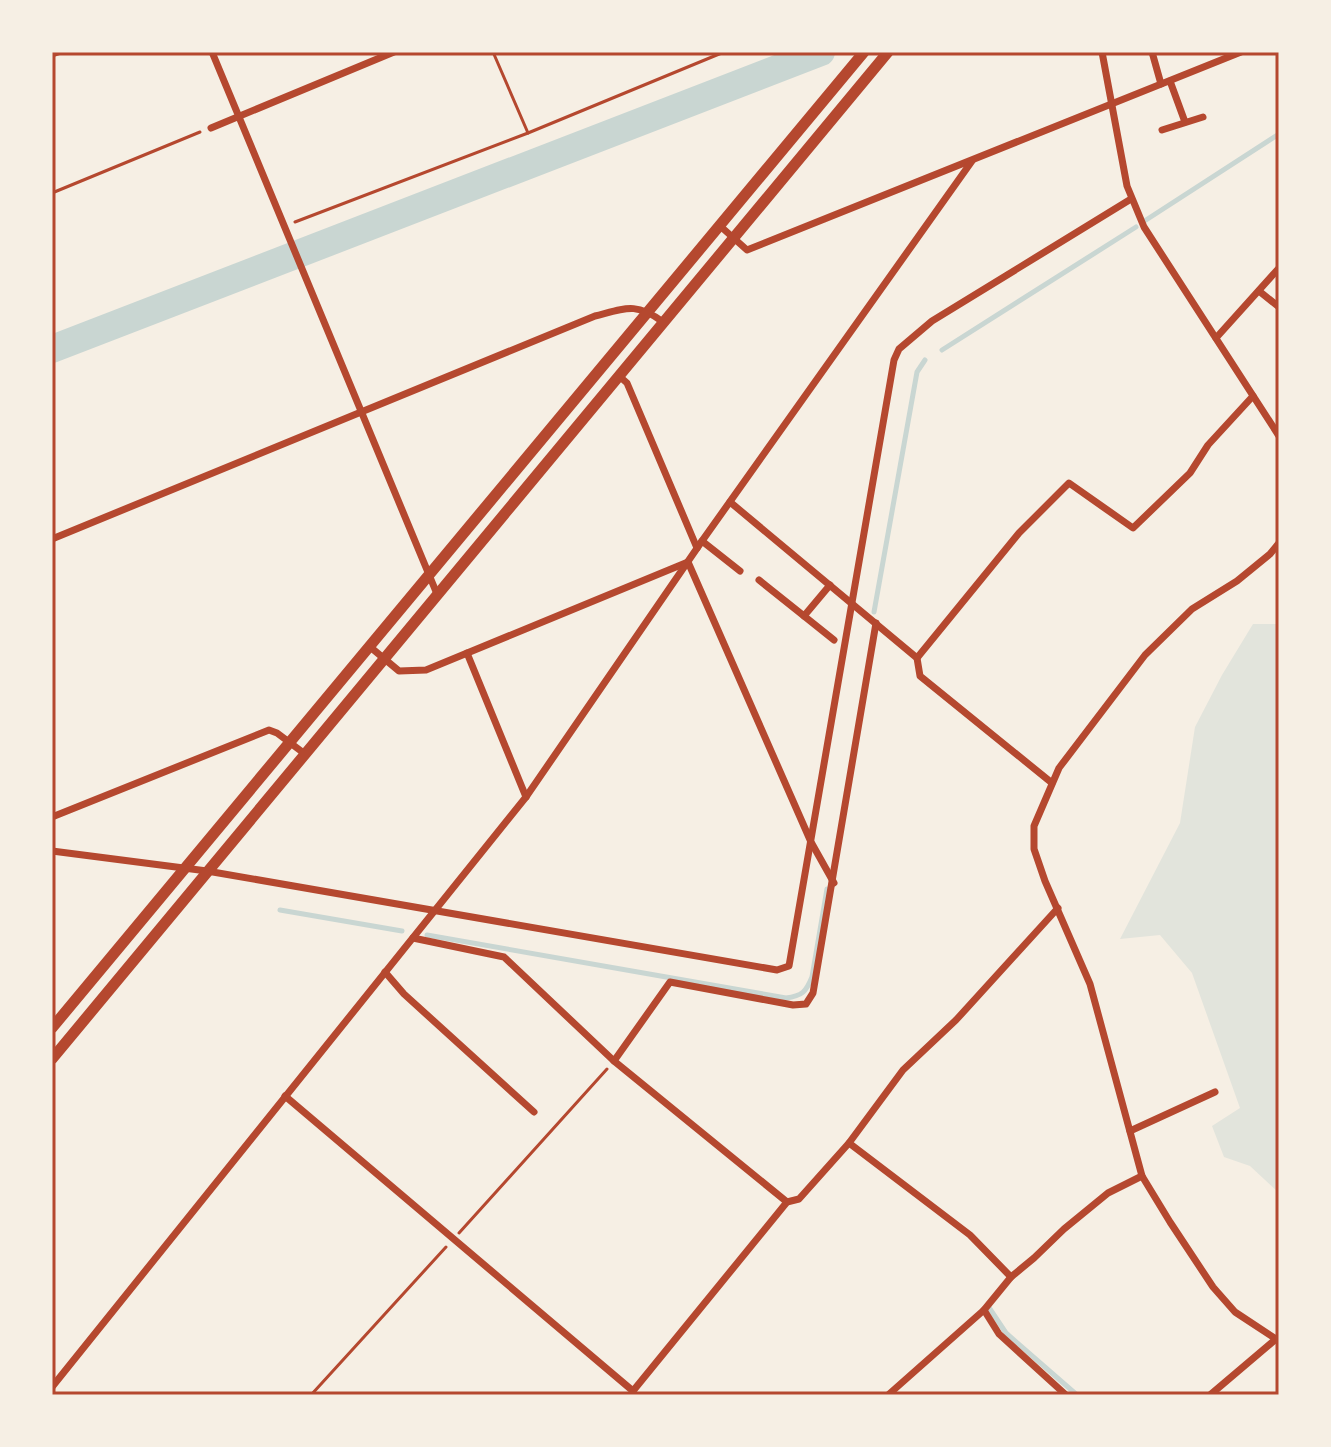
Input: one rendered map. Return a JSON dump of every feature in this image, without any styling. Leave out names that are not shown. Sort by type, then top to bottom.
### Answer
[{"type":"main road","points":[[52,1028],[864,52]]},
{"type":"main road","points":[[52,1059],[888,52]]},
{"type":"street","points":[[52,54],[58,52]]},
{"type":"street","points":[[212,52],[437,594]]},
{"type":"street","points":[[211,128],[394,52]]},
{"type":"street","points":[[1102,52],[1131,199],[1144,227],[1279,436]]},
{"type":"street","points":[[1152,52],[1161,84]]},
{"type":"street","points":[[719,225],[747,250],[1241,52]]},
{"type":"street","points":[[1170,81],[1185,122]]},
{"type":"street","points":[[1162,130],[1203,117]]},
{"type":"street","points":[[52,1387],[526,797],[972,161]]},
{"type":"street","points":[[52,851],[207,871],[777,970],[789,966],[894,360],[899,349],[932,321],[1131,199]]},
{"type":"street","points":[[1216,338],[1279,268]]},
{"type":"street","points":[[1259,291],[1279,307]]},
{"type":"street","points":[[52,539],[595,316],[632,307],[648,311],[663,322]]},
{"type":"street","points":[[618,375],[627,383],[700,545],[740,571]]},
{"type":"street","points":[[917,658],[1019,533],[1069,483],[1133,528],[1190,473],[1208,445],[1253,396]]},
{"type":"street","points":[[730,502],[917,658],[920,676],[1052,783]]},
{"type":"street","points":[[1210,1395],[1277,1340],[1235,1312],[1213,1287],[1142,1176],[1090,984],[1045,881],[1034,849],[1034,826],[1059,768],[1145,655],[1192,609],[1237,581],[1279,543]]},
{"type":"street","points":[[369,646],[399,671],[426,670],[688,562]]},
{"type":"street","points":[[688,562],[811,842],[834,883]]},
{"type":"street","points":[[759,580],[834,640]]},
{"type":"street","points":[[804,616],[830,585]]},
{"type":"street","points":[[614,1061],[670,982],[793,1005],[806,1004],[813,993],[876,623]]},
{"type":"street","points":[[467,653],[526,797]]},
{"type":"street","points":[[52,817],[269,730],[290,741],[305,754]]},
{"type":"street","points":[[285,1096],[633,1391],[787,1202],[799,1199],[849,1143],[903,1070],[956,1020],[1058,908]]},
{"type":"street","points":[[413,938],[504,957],[614,1061],[787,1202]]},
{"type":"street","points":[[385,972],[404,994],[534,1112]]},
{"type":"street","points":[[1130,1131],[1215,1092]]},
{"type":"street","points":[[849,1143],[970,1235],[1011,1277]]},
{"type":"street","points":[[888,1395],[984,1310],[1011,1277],[1064,1229],[1108,1193],[1142,1176]]},
{"type":"street","points":[[984,1310],[999,1334],[1066,1395]]},
{"type":"path","points":[[493,52],[528,133]]},
{"type":"path","points":[[286,230],[724,52]]},
{"type":"path","points":[[52,193],[197,133]]},
{"type":"path","points":[[311,1395],[614,1061]]},
{"type":"shaded area","points":[[1253,624],[1279,624],[1279,1193],[1250,1166],[1224,1157],[1212,1126],[1240,1108],[1192,973],[1160,935],[1120,939],[1180,823],[1195,727]]},
{"type":"waterway","points":[[52,349],[821,52]]},
{"type":"waterway","points":[[1146,220],[1279,134]]},
{"type":"waterway","points":[[942,350],[1136,227]]},
{"type":"waterway","points":[[874,612],[917,372],[925,360]]},
{"type":"waterway","points":[[427,935],[786,998],[803,992],[812,977],[827,889]]},
{"type":"waterway","points":[[280,910],[402,931]]},
{"type":"waterway","points":[[988,1306],[1006,1333],[1077,1395]]}]
